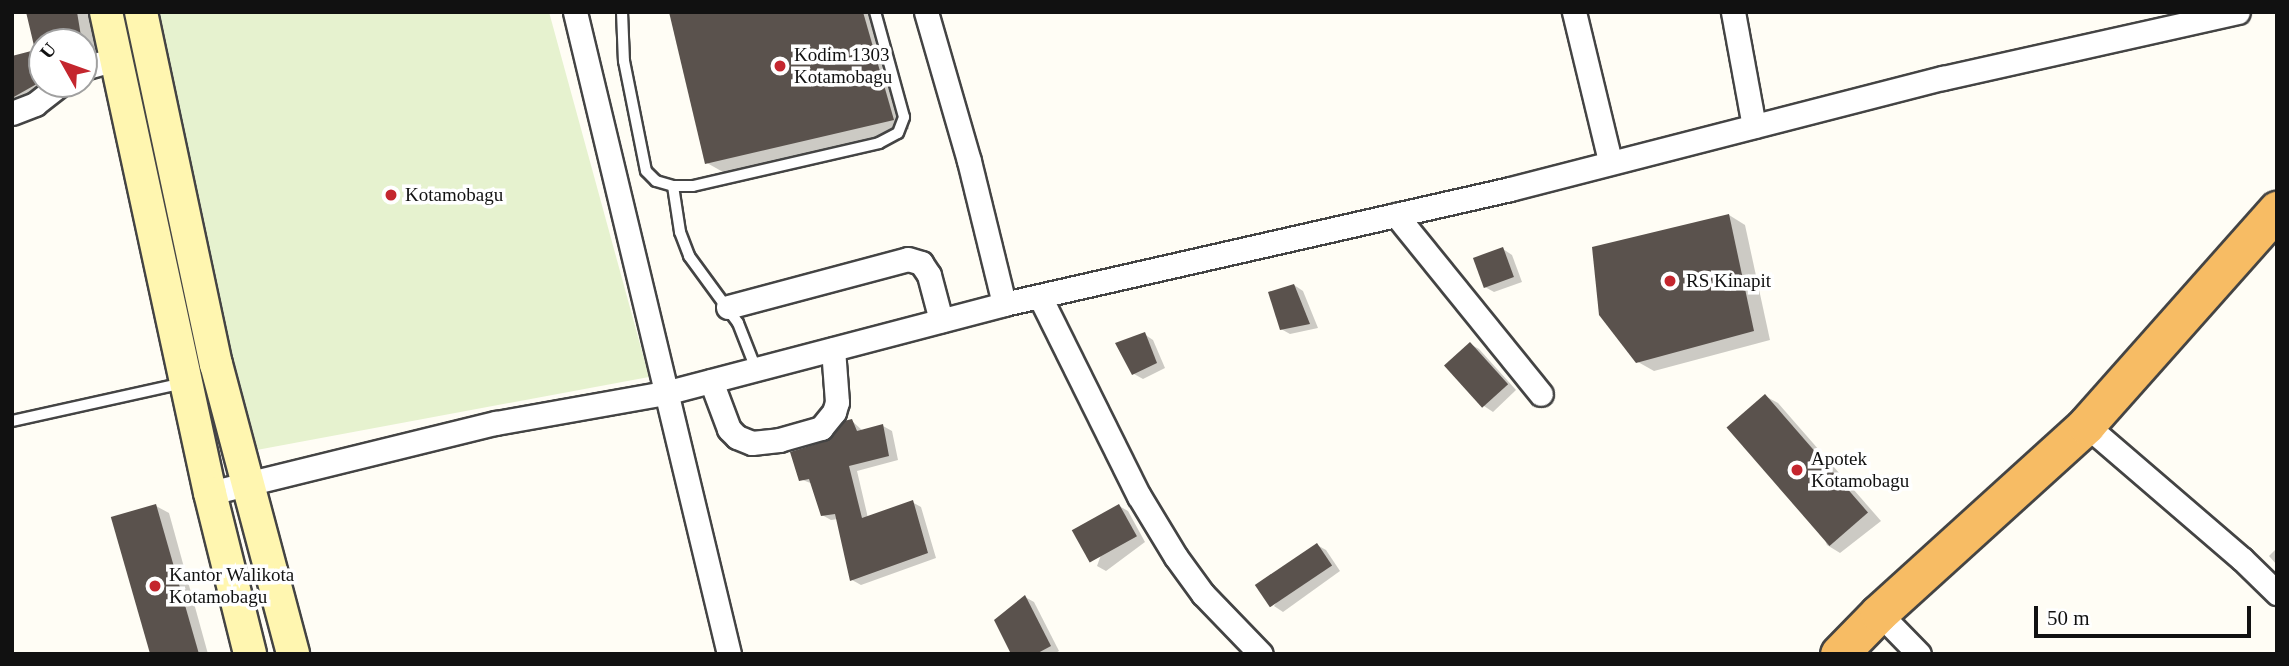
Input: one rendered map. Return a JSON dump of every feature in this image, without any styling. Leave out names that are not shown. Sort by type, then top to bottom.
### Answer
[{"type":"highway","points":[[1839,654],[1879,613],[2086,425],[2277,210]]},
{"type":"main road","points":[[106,12],[210,493],[250,654]]},
{"type":"main road","points":[[141,12],[216,364],[293,654]]},
{"type":"street","points":[[575,12],[729,654]]},
{"type":"street","points":[[926,12],[969,161],[1004,304]]},
{"type":"street","points":[[1574,12],[1610,161]]},
{"type":"street","points":[[1732,12],[1754,126]]},
{"type":"street","points":[[210,493],[496,424],[665,393],[1004,304],[1396,215],[1943,78],[2238,12]]},
{"type":"street","points":[[98,64],[115,59]]},
{"type":"street","points":[[12,113],[43,98]]},
{"type":"street","points":[[1396,215],[1541,394]]},
{"type":"street","points":[[728,307],[908,259],[921,263],[929,275],[941,320]]},
{"type":"street","points":[[1040,297],[1139,495],[1176,557],[1203,593],[1261,654]]},
{"type":"street","points":[[711,381],[729,429],[737,437],[752,443],[779,440],[821,428],[834,412],[837,402],[834,349]]},
{"type":"street","points":[[2086,425],[2242,559],[2277,593]]},
{"type":"street","points":[[1879,613],[1919,654]]},
{"type":"lane","points":[[622,12],[624,61],[646,171],[656,181],[673,186],[693,186],[817,158],[879,143],[898,133],[904,117],[875,12]]},
{"type":"lane","points":[[673,186],[680,232],[689,256],[738,323],[756,369]]},
{"type":"lane","points":[[12,421],[188,382]]},
{"type":"green space","name":"Kotamobagu","points":[[138,12],[549,12],[649,377],[246,452]]},
{"type":"building","points":[[26,12],[77,12],[80,28],[30,28]]},
{"type":"building","name":"Kodim 1303 Kotamobagu","points":[[669,12],[863,12],[894,120],[705,164]]},
{"type":"building","points":[[28,52],[28,89],[12,98],[12,56]]},
{"type":"building","name":"RS Kinapit","points":[[1729,214],[1754,331],[1636,363],[1599,315],[1592,247]]},
{"type":"building","points":[[1503,247],[1514,277],[1484,288],[1473,258]]},
{"type":"building","points":[[1294,284],[1310,324],[1280,330],[1268,292]]},
{"type":"building","points":[[1145,332],[1157,363],[1132,375],[1115,343]]},
{"type":"building","points":[[1470,342],[1508,384],[1482,408],[1444,365]]},
{"type":"building","name":"Apotek Kotamobagu","points":[[1765,394],[1868,512],[1830,546],[1727,427]]},
{"type":"building","points":[[852,419],[857,431],[883,424],[889,456],[849,466],[862,518],[913,500],[928,553],[850,581],[835,514],[821,516],[809,479],[799,481],[790,452],[826,441],[844,421]]},
{"type":"building","name":"Kantor Walikota Kotamobagu","points":[[156,504],[199,654],[150,654],[111,517]]},
{"type":"building","points":[[1119,504],[1137,536],[1090,563],[1072,530]]},
{"type":"building","points":[[1317,543],[1332,565],[1270,607],[1255,585]]},
{"type":"building","points":[[1025,595],[1051,646],[1036,654],[1011,654],[994,620]]},
{"type":"place","name":"Kodim 1303 Kotamobagu","points":[[780,66]]},
{"type":"place","name":"Kotamobagu","points":[[391,195]]},
{"type":"place","name":"RS Kinapit","points":[[1670,281]]},
{"type":"place","name":"Apotek Kotamobagu","points":[[1797,470]]},
{"type":"place","name":"Kantor Walikota Kotamobagu","points":[[155,586]]}]
